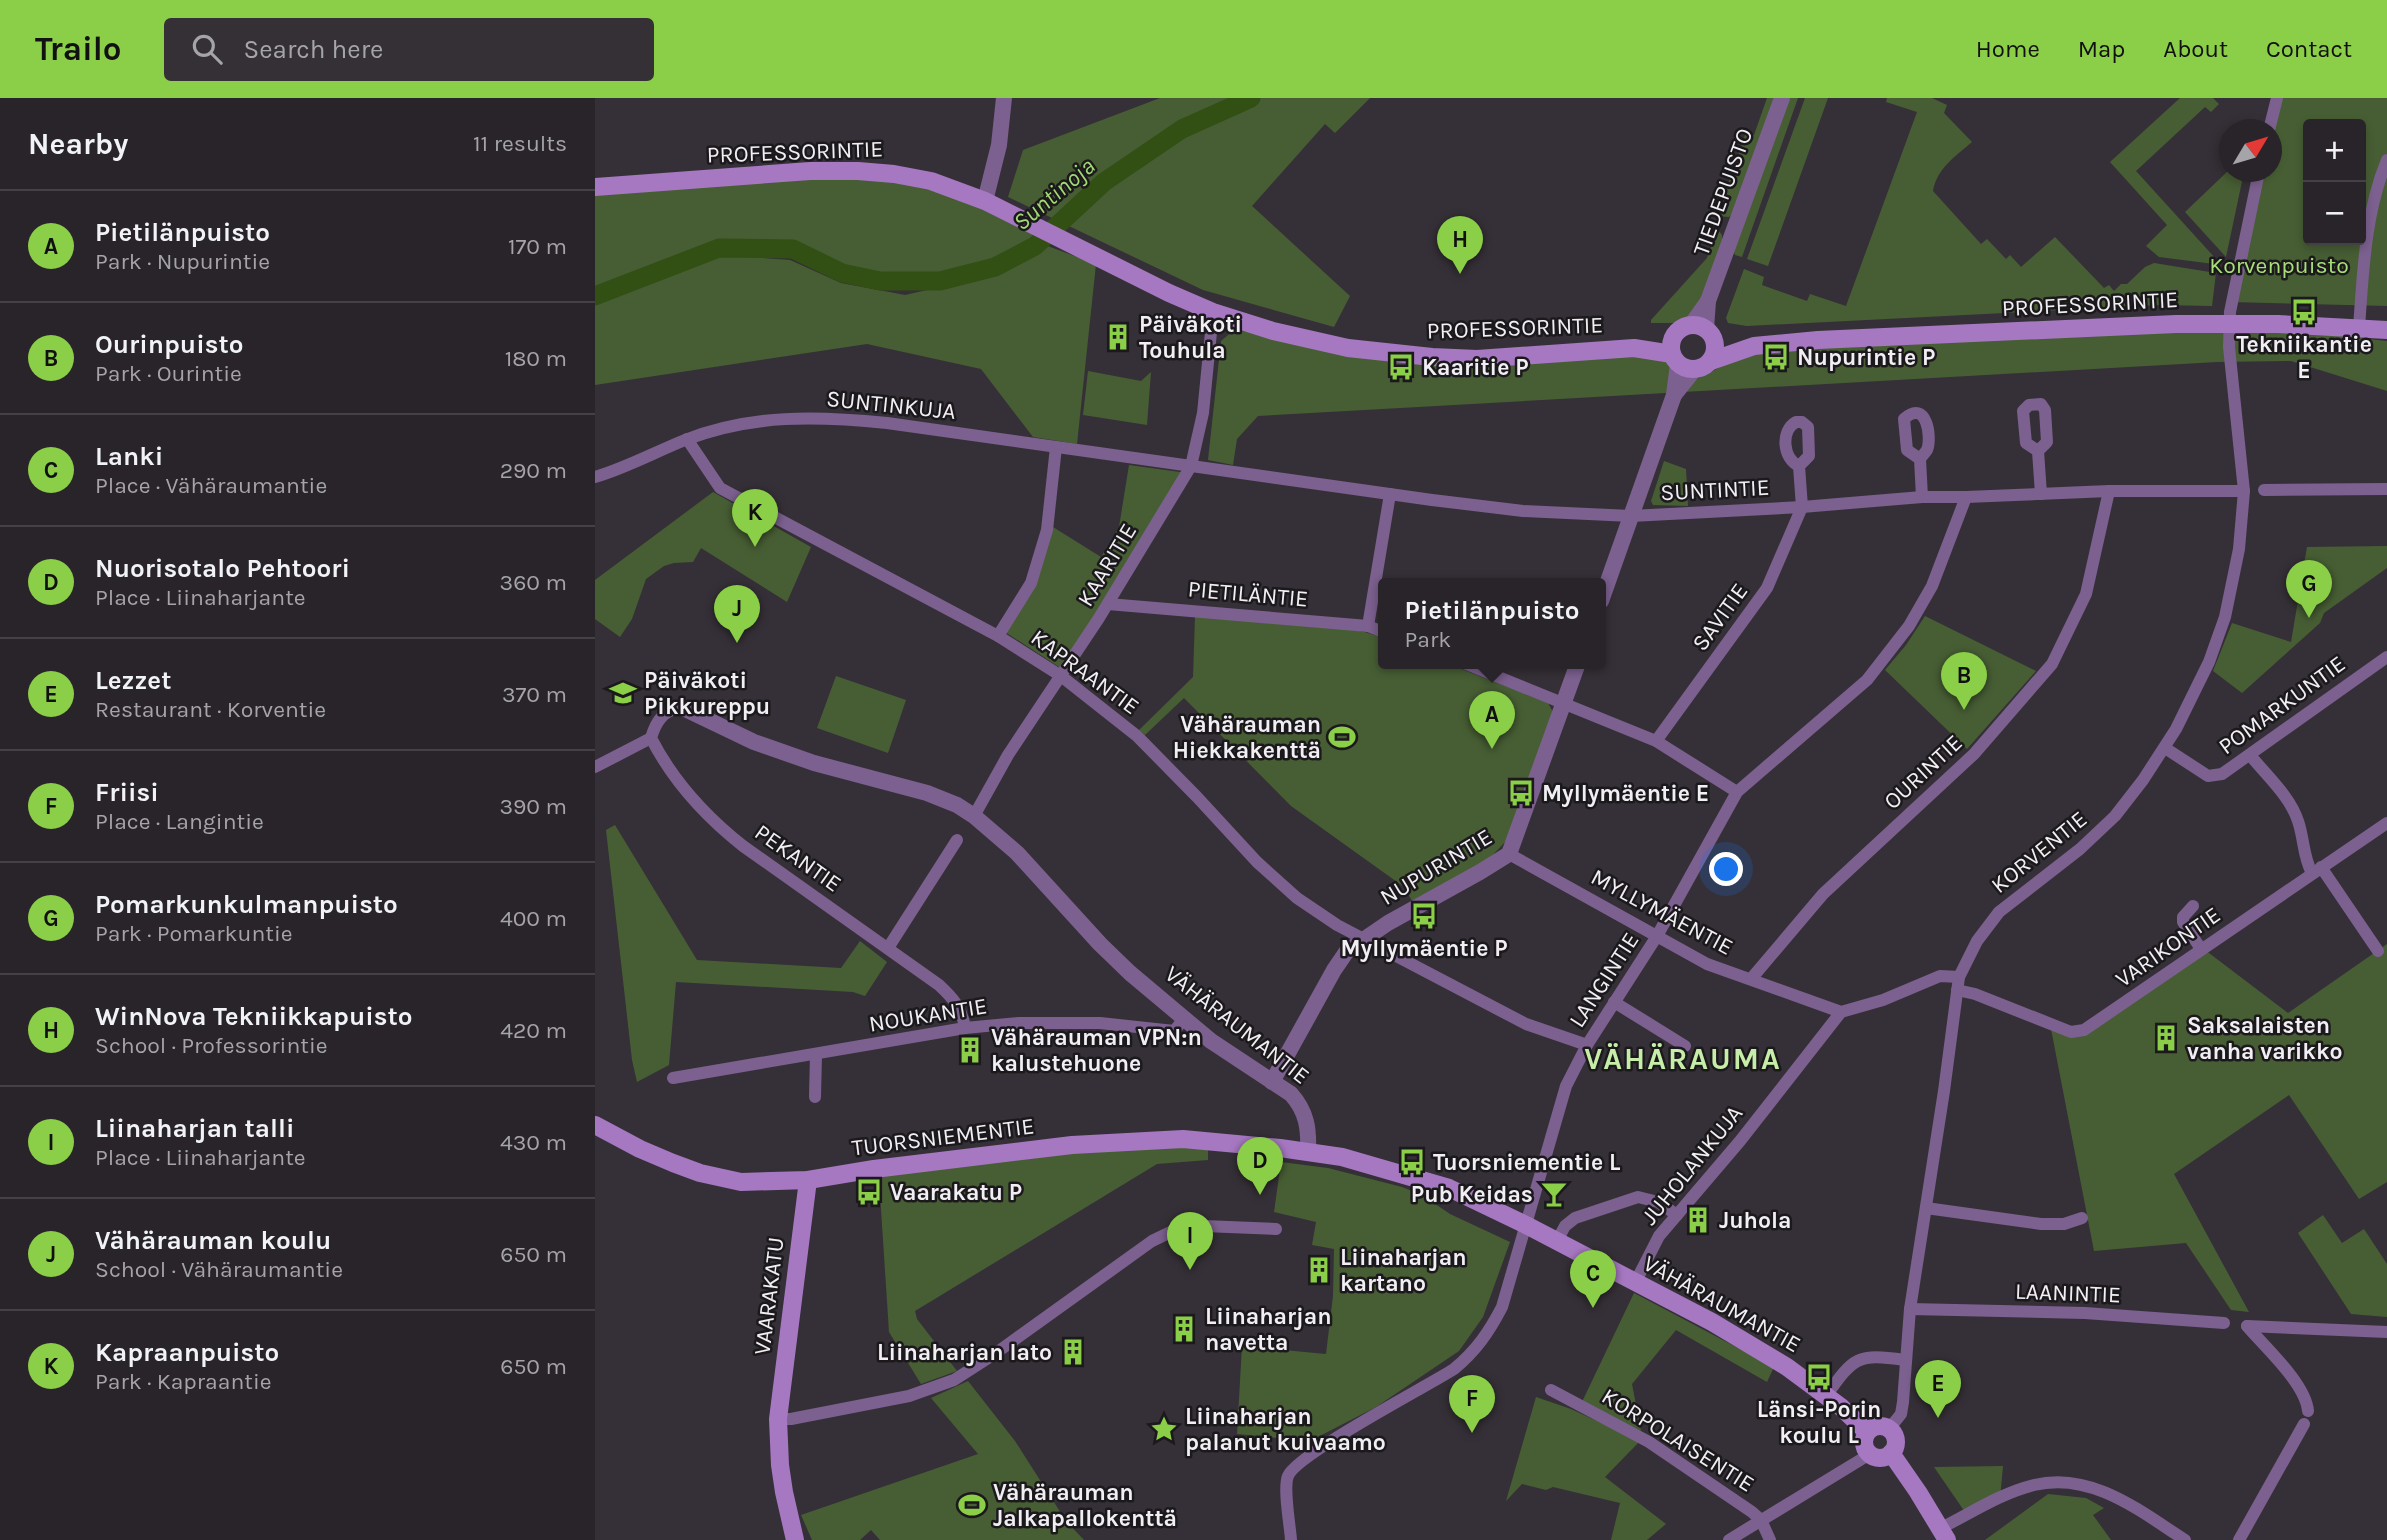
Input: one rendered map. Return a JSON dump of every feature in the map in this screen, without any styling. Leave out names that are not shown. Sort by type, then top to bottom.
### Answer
[{"type":"main road","name":"PROFESSORINTIE","points":[[595,187],[810,171],[858,171],[931,181],[985,201],[1169,293],[1213,312],[1273,331],[1348,348],[1409,356],[1476,359],[1634,348],[1697,332],[1754,346]]},
{"type":"main road","name":"PROFESSORINTIE","points":[[1634,348],[1703,367],[1711,361],[1754,346],[1818,340],[2176,324],[2387,330]]},
{"type":"main road","points":[[1681,363],[1671,343],[1697,332],[1715,351],[1711,361]]},
{"type":"main road","name":"TUORSNIEMENTIE","points":[[595,1125],[640,1149],[700,1173],[741,1182],[808,1180],[874,1169],[1072,1145],[1169,1139],[1308,1152]]},
{"type":"main road","name":"VÄHÄRAUMANTIE","points":[[1308,1152],[1342,1157],[1449,1188],[1527,1225],[1759,1349],[1826,1396],[1867,1432]]},
{"type":"main road","name":"VAARAKATU","points":[[795,1540],[780,1465],[778,1419],[808,1180]]},
{"type":"main road","points":[[1878,1426],[1889,1429],[1896,1441],[1891,1453],[1880,1458],[1870,1454],[1864,1443],[1867,1432],[1878,1426]]},
{"type":"main road","points":[[1891,1453],[1944,1534]]},
{"type":"street","points":[[985,201],[999,145],[1004,98]]},
{"type":"street","name":"TIEDEPUISTO","points":[[1697,332],[1781,98]]},
{"type":"street","points":[[2272,119],[2277,98]]},
{"type":"street","points":[[2359,328],[2370,218],[2387,160]]},
{"type":"street","name":"KORVENTIE","points":[[1889,1429],[1901,1414],[1910,1309],[1959,976],[1977,941],[1999,912],[2080,849],[2115,816],[2165,748],[2209,662],[2225,617],[2239,549],[2244,491],[2229,324],[2257,182]]},
{"type":"street","name":"KAARITIE","points":[[974,816],[1008,755],[1108,604],[1191,466],[1203,413],[1213,312]]},
{"type":"street","points":[[1606,587],[1674,395],[1681,363]]},
{"type":"street","name":"SUNTINKUJA","points":[[595,477],[687,439],[750,423],[817,417],[887,424],[1191,466]]},
{"type":"street","name":"KAPRAANTIE","points":[[687,439],[720,488],[998,636],[1061,676],[1137,736],[1257,862],[1297,898],[1337,925],[1526,1024],[1587,1045]]},
{"type":"street","points":[[998,636],[1031,583],[1047,530],[1056,447]]},
{"type":"street","points":[[2038,451],[2041,494]]},
{"type":"street","points":[[1920,459],[1922,497]]},
{"type":"street","name":"SUNTINTIE","points":[[1191,466],[1523,511],[1631,516],[1802,507],[1922,497],[2109,491],[2244,491]]},
{"type":"street","points":[[1799,466],[1802,507]]},
{"type":"street","points":[[2264,490],[2387,489]]},
{"type":"street","name":"OURINTIE","points":[[1751,979],[1823,894],[1974,754],[2052,664],[2086,594],[2109,491]]},
{"type":"street","points":[[1368,626],[1390,494]]},
{"type":"street","name":"LANGINTIE","points":[[1291,1540],[1286,1479],[1291,1470],[1314,1451],[1454,1369],[1474,1353],[1488,1333],[1502,1307],[1566,1086],[1587,1045],[1657,936],[1737,792],[1867,680],[1909,626],[1932,586],[1966,497]]},
{"type":"street","name":"SAVITIE","points":[[1656,741],[1767,588],[1802,507]]},
{"type":"street","name":"PIETILÄNTIE","points":[[1108,604],[1368,626],[1378,630]]},
{"type":"street","name":"POMARKUNTIE","points":[[2165,748],[2207,776],[2221,774],[2387,657]]},
{"type":"street","points":[[1479,669],[1656,741],[1737,792]]},
{"type":"street","name":"NUPURINTIE","points":[[1272,1082],[1333,970],[1347,951],[1509,854],[1576,669]]},
{"type":"street","points":[[595,767],[651,738],[655,725],[663,714],[681,707]]},
{"type":"street","name":"VÄHÄRAUMANTIE","points":[[681,707],[754,743],[814,763],[927,793],[957,805],[974,816],[1017,853],[1100,944],[1184,1019],[1238,1060],[1291,1094],[1300,1104],[1309,1130],[1308,1152]]},
{"type":"street","name":"PEKANTIE","points":[[651,738],[671,771],[714,822],[952,996],[963,1013],[965,1028]]},
{"type":"street","points":[[2250,755],[2290,803],[2298,820],[2308,865],[2316,870],[2378,951]]},
{"type":"street","name":"VARIKONTIE","points":[[1957,990],[1975,994],[2071,1032],[2084,1030],[2387,823]]},
{"type":"street","points":[[888,948],[957,840]]},
{"type":"street","name":"MYLLYMÄENTIE","points":[[1509,854],[1707,964],[1841,1013]]},
{"type":"street","points":[[2193,906],[2183,917],[2183,922],[2201,949]]},
{"type":"street","points":[[1841,1013],[1882,1000],[1940,976],[1959,976]]},
{"type":"street","points":[[1614,1002],[1685,1046]]},
{"type":"street","name":"JUHOLANKUJA","points":[[1635,1283],[1659,1236],[1740,1141],[1841,1013]]},
{"type":"street","name":"NOUKANTIE","points":[[674,1078],[965,1028],[1066,1021],[1174,1031],[1184,1019]]},
{"type":"street","points":[[815,1097],[816,1054]]},
{"type":"street","points":[[1557,1241],[1565,1226],[1575,1218],[1638,1197],[1658,1202],[1677,1215]]},
{"type":"street","points":[[1926,1208],[2041,1224],[2064,1224],[2082,1218]]},
{"type":"street","points":[[778,1419],[791,1419],[909,1396],[954,1380],[1152,1241],[1177,1229],[1204,1226],[1276,1229]]},
{"type":"street","name":"LAANINTIE","points":[[1910,1309],[2085,1313],[2224,1323]]},
{"type":"street","points":[[2308,1410],[2299,1387],[2247,1326],[2387,1332]]},
{"type":"street","points":[[1826,1396],[1846,1369],[1861,1359],[1880,1356],[1905,1360]]},
{"type":"street","name":"KORPOLAISENTIE","points":[[1551,1390],[1649,1442],[1761,1520],[1770,1540]]},
{"type":"street","points":[[2239,1540],[2304,1424]]},
{"type":"street","points":[[1729,1540],[1870,1454]]},
{"type":"street","points":[[1944,1534],[2019,1490],[2049,1482],[2064,1482],[2084,1485],[2111,1495],[2185,1540]]},
{"type":"green space","points":[[1160,98],[1370,98],[1335,133],[1325,124],[1252,206],[1350,296],[1334,327],[1203,290],[1008,197],[1023,150]]},
{"type":"green space","points":[[1767,98],[1775,98],[1732,214],[1729,217],[1717,216],[1746,132],[1754,135]]},
{"type":"green space","points":[[1787,98],[1798,98],[1742,257],[1735,255],[1733,250]]},
{"type":"green space","points":[[1805,98],[1828,98],[1768,266],[1747,259]]},
{"type":"green space","points":[[1887,98],[1932,98],[1947,105],[1944,113],[1972,142],[1943,169],[1933,191],[1981,244],[1987,239],[2006,259],[2010,255],[2021,267],[2055,237],[2104,288],[2109,285],[2114,291],[2154,263],[2216,273],[2212,306],[2160,305],[1747,326],[1728,323],[1726,318],[1744,269],[1764,277],[1762,285],[1807,301],[1810,294],[1846,306],[1917,112],[1886,102]]},
{"type":"green space","points":[[2180,98],[2213,98],[2219,104],[2211,112],[2205,107],[2136,171],[2216,259],[2214,264],[2159,257],[2146,246],[2167,225],[2110,162]]},
{"type":"green space","name":"Korvenpuisto","points":[[2278,98],[2387,98],[2387,306],[2232,302],[2258,182],[2282,182],[2282,119],[2273,119]]},
{"type":"green space","points":[[894,174],[1044,229],[1035,246],[940,281],[880,281],[842,273],[793,249],[719,248],[595,296],[595,187]]},
{"type":"green space","points":[[2219,180],[2219,182],[2242,182],[2226,257],[2185,212]]},
{"type":"green space","points":[[1712,230],[1718,230],[1722,241],[1695,319],[1688,323],[1651,323],[1707,258],[1712,245],[1709,234]]},
{"type":"green space","points":[[1045,245],[1096,264],[1077,444],[1033,437],[981,369],[867,344],[595,385],[595,301],[722,255],[790,260],[841,283],[905,295],[989,276]]},
{"type":"green space","points":[[2229,324],[2387,341],[2387,391],[2291,361],[2217,362],[1258,416],[1237,439],[1233,465],[1208,460],[1221,341],[1234,330],[1462,358],[1660,354],[1689,383],[1761,346]]},
{"type":"green space","points":[[1088,371],[1141,381],[1151,372],[1147,425],[1083,415]]},
{"type":"green space","points":[[1664,461],[1686,469],[1688,506],[1653,505],[1651,501]]},
{"type":"green space","points":[[1129,465],[1187,473],[1065,671],[1002,630],[1053,527],[1101,557],[1119,527]]},
{"type":"green space","points":[[713,492],[811,547],[787,602],[701,548],[693,562],[664,566],[646,579],[632,619],[620,637],[595,619],[595,580]]},
{"type":"green space","points":[[2387,546],[2387,568],[2324,613],[2320,623],[2242,693],[2213,671],[2232,623],[2291,642],[2307,547]]},
{"type":"green space","points":[[1195,616],[1316,623],[1378,636],[1378,669],[1461,669],[1548,703],[1553,712],[1506,841],[1487,861],[1412,901],[1404,887],[1291,806],[1184,698],[1145,735],[1139,730],[1193,677]]},
{"type":"green space","points":[[1925,616],[2036,671],[1967,749],[1885,670]]},
{"type":"green space","points":[[836,676],[906,700],[888,753],[817,728]]},
{"type":"green space","points":[[615,825],[697,960],[841,968],[860,941],[887,962],[865,996],[853,992],[676,982],[669,1065],[637,1082],[632,1060],[606,830]]},
{"type":"green space","points":[[2387,944],[2387,1182],[2359,1199],[2289,1095],[2174,1174],[2249,1312],[2231,1310],[2186,1243],[2094,1251],[2051,1029],[2078,1036],[2205,950],[2288,1013]]},
{"type":"green space","points":[[1208,1141],[1208,1160],[1157,1164],[915,1311],[917,1319],[957,1371],[921,1384],[889,1332],[880,1194],[874,1169]]},
{"type":"green space","points":[[1281,1162],[1328,1168],[1402,1187],[1422,1195],[1450,1214],[1510,1242],[1483,1317],[1459,1351],[1376,1407],[1310,1441],[1237,1434],[1242,1346],[1326,1354],[1333,1296],[1334,1249],[1312,1245],[1316,1222],[1274,1212]]},
{"type":"green space","points":[[2323,1215],[2342,1243],[2364,1229],[2387,1264],[2387,1317],[2351,1314],[2298,1233]]},
{"type":"green space","points":[[1634,1293],[1774,1367],[1767,1382],[1676,1330],[1632,1384],[1641,1431],[1581,1404]]},
{"type":"green space","name":"Vähärauman Jalkapallokenttä","points":[[968,1381],[1015,1441],[1066,1521],[1084,1540],[880,1540],[871,1530],[860,1540],[812,1540],[801,1515],[978,1454],[931,1398]]},
{"type":"green space","points":[[1536,1397],[1571,1409],[1640,1441],[1605,1477],[1666,1524],[1647,1540],[1611,1540],[1620,1503],[1553,1487],[1546,1490],[1522,1484],[1506,1501]]},
{"type":"green space","points":[[2003,1466],[2000,1498],[1967,1515],[1934,1467]]},
{"type":"green space","points":[[2048,1494],[2086,1498],[2104,1508],[2093,1515],[2111,1540],[1985,1540]]},
{"type":"waterway","name":"Suntinoja","points":[[595,296],[719,248],[793,249],[842,273],[880,281],[940,281],[995,267],[1035,246],[1104,182],[1182,129],[1251,98]]},
{"type":"place","name":"WinNova Tekniikkapuisto","points":[[1460,274]]},
{"type":"place","name":"Tekniikantie E","points":[[2304,312]]},
{"type":"place","name":"Päiväkoti Touhula","points":[[1118,337]]},
{"type":"place","name":"Nupurintie P","points":[[1776,357]]},
{"type":"place","name":"Kaaritie P","points":[[1401,367]]},
{"type":"place","name":"Kapraanpuisto","points":[[755,547]]},
{"type":"place","name":"Pomarkunkulmanpuisto","points":[[2309,618]]},
{"type":"place","name":"Vähärauman koulu","points":[[737,643]]},
{"type":"place","name":"Päiväkoti Pikkureppu","points":[[623,693]]},
{"type":"place","name":"Ourinpuisto","points":[[1964,710]]},
{"type":"place","name":"Vähärauman Hiekkakenttä","points":[[1342,737]]},
{"type":"place","name":"Pietilänpuisto","points":[[1492,749]]},
{"type":"place","name":"Myllymäentie E","points":[[1521,793]]},
{"type":"place","name":"Myllymäentie P","points":[[1424,916]]},
{"type":"place","name":"Saksalaisten vanha varikko","points":[[2166,1038]]},
{"type":"place","name":"Vähärauman VPN:n kalustehuone","points":[[970,1050]]},
{"type":"place","name":"Tuorsniementie L","points":[[1412,1162]]},
{"type":"place","name":"Vaarakatu P","points":[[869,1192]]},
{"type":"place","name":"Pub Keidas","points":[[1554,1194]]},
{"type":"place","name":"Nuorisotalo Pehtoori","points":[[1260,1195]]},
{"type":"place","name":"Juhola","points":[[1698,1220]]},
{"type":"place","name":"Liinaharjan talli","points":[[1190,1270]]},
{"type":"place","name":"Liinaharjan kartano","points":[[1319,1270]]},
{"type":"place","name":"Lanki","points":[[1593,1308]]},
{"type":"place","name":"Liinaharjan navetta","points":[[1184,1329]]},
{"type":"place","name":"Liinaharjan lato","points":[[1073,1352]]},
{"type":"place","name":"Länsi-Porin koulu L","points":[[1819,1377]]},
{"type":"place","name":"Lezzet","points":[[1938,1418]]},
{"type":"place","name":"Liinaharjan palanut kuivaamo","points":[[1164,1429]]},
{"type":"place","name":"Friisi","points":[[1472,1433]]},
{"type":"place","name":"Vähärauman Jalkapallokenttä","points":[[972,1505]]},
{"type":"district","name":"VÄHÄRAUMA","points":[[1683,1059]]}]
